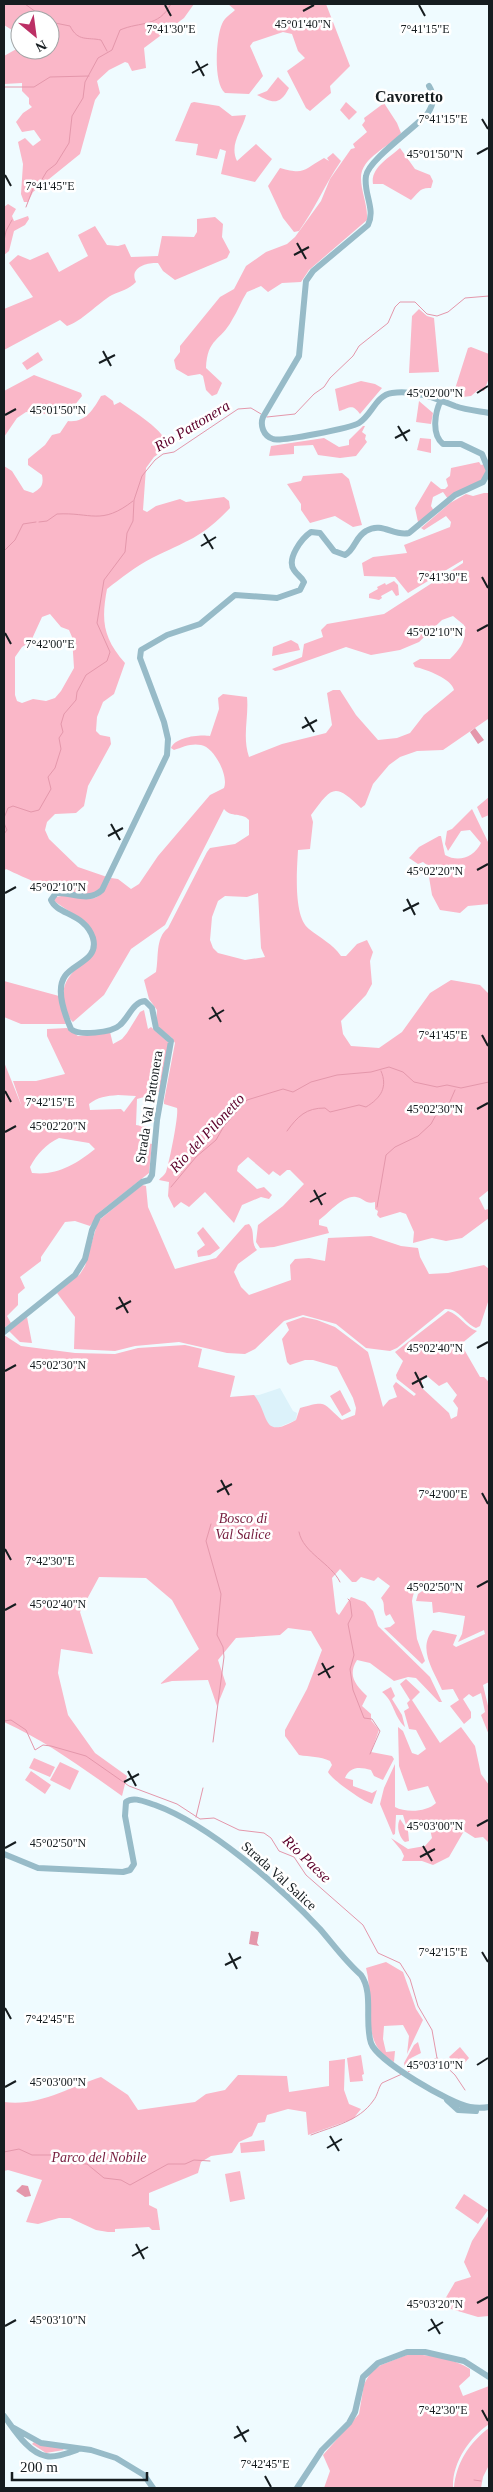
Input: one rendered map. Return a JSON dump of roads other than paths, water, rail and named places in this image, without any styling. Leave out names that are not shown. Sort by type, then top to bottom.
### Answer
[{"type":"street","points":[[429,86],[434,94],[428,113],[368,169],[366,184],[372,216],[368,225],[313,271],[306,281],[298,356],[264,415],[262,429],[269,437],[277,440],[352,427],[367,417],[383,396],[392,393],[428,395],[460,408],[489,413]]},
{"type":"street","name":"Strada Val Pattonera","points":[[5,1331],[75,1275],[85,1259],[92,1230],[98,1217],[142,1182],[149,1180],[152,1175],[157,1120],[170,1041],[156,1028],[152,1008],[145,1001],[136,1005],[120,1025],[114,1029],[81,1034],[71,1029],[62,1000],[62,985],[66,975],[90,956],[93,948],[93,938],[80,920],[55,907],[51,900],[56,894],[88,897],[95,896],[102,890],[167,755],[168,744],[165,726],[140,653],[142,648],[156,639],[200,624],[235,595],[277,598],[300,590],[304,582],[293,569],[292,561],[300,543],[311,532],[320,533],[334,551],[345,555],[350,552],[356,539],[368,530],[386,528],[399,534],[409,533],[455,495],[483,482],[489,471],[482,454],[462,444],[443,444],[438,438],[435,430],[436,412],[441,400]]},
{"type":"street","name":"Strada Val Salice","points":[[4,1854],[38,1868],[123,1872],[130,1870],[134,1864],[125,1816],[126,1802],[130,1799],[138,1799],[177,1816],[236,1853],[318,1928],[361,1975],[366,1984],[372,2044],[383,2058],[439,2094],[470,2107],[489,2109]]},
{"type":"street","name":"Strada Val Salice","points":[[439,2094],[458,2110],[489,2109]]},
{"type":"street","points":[[297,2488],[322,2450],[349,2423],[355,2412],[363,2377],[378,2363],[407,2352],[425,2352],[464,2361],[489,2377]]},
{"type":"street","points":[[4,2416],[30,2446],[47,2457],[79,2449]]},
{"type":"street","points":[[14,2428],[41,2444],[98,2451],[116,2458],[144,2475],[153,2488]]},
{"type":"waterway","points":[[25,4],[33,10]]},
{"type":"waterway","points":[[26,207],[34,186],[56,164],[69,143],[72,116],[83,98],[85,82],[98,58],[112,50],[120,30],[155,20],[166,12],[171,4]]},
{"type":"waterway","points":[[60,24],[70,26],[76,35],[80,37],[101,40],[107,51]]},
{"type":"waterway","points":[[4,87],[34,87],[50,77],[89,76]]},
{"type":"waterway","points":[[4,241],[6,231],[12,220]]},
{"type":"waterway","name":"Rio Pattonera","points":[[267,417],[295,414],[314,394],[324,387],[330,378],[353,356],[359,346],[388,323],[395,307],[400,302],[415,302],[427,314],[437,316],[448,312],[465,298],[489,296]]},
{"type":"waterway","name":"Rio Pattonera","points":[[4,818],[8,808],[13,806],[31,812],[39,810],[51,789],[48,777],[55,768],[61,749],[59,738],[63,732],[61,724],[64,714],[76,700],[77,692],[86,675],[107,661],[110,652],[97,623],[104,580],[125,552],[127,533],[133,521],[134,500],[142,476],[155,460],[163,454],[174,452],[238,409],[251,408],[261,414]]},
{"type":"waterway","points":[[39,522],[47,521],[57,514],[104,516],[122,509],[133,501]]},
{"type":"waterway","points":[[4,551],[15,540],[23,524],[36,522]]},
{"type":"waterway","name":"Rio Pattonera","points":[[4,823],[7,830],[4,834]]},
{"type":"waterway","name":"Rio del Pilonetto","points":[[171,1187],[196,1157],[216,1140],[224,1126],[247,1100],[283,1089],[293,1092],[311,1082],[337,1075],[371,1072],[389,1067],[403,1072],[414,1082],[437,1087],[447,1085],[461,1088],[489,1082]]},
{"type":"waterway","points":[[287,1131],[299,1117],[313,1109],[325,1108],[330,1112],[359,1105],[366,1107],[376,1100],[382,1092],[384,1082],[381,1071]]},
{"type":"waterway","points":[[377,1207],[386,1155],[395,1147],[418,1136],[431,1124],[437,1113],[448,1106],[455,1090]]},
{"type":"waterway","points":[[211,1524],[206,1541],[221,1594],[217,1635],[223,1647],[224,1657],[213,1742]]},
{"type":"waterway","points":[[299,1532],[306,1546],[336,1575],[340,1582]]},
{"type":"waterway","points":[[348,1599],[352,1616],[348,1624],[354,1655],[350,1669],[353,1690],[364,1718],[372,1719],[380,1731],[370,1754]]},
{"type":"waterway","name":"Rio Paese","points":[[4,1721],[11,1720],[26,1730],[35,1750],[43,1745],[86,1756],[129,1786],[177,1804],[200,1819],[214,1818],[239,1830],[264,1833],[271,1838],[279,1851],[294,1857],[306,1875],[363,1925],[378,1953],[400,1963],[410,1979],[418,2006],[432,2030],[437,2058],[455,2075],[465,2090]]},
{"type":"waterway","points":[[196,1817],[203,1788]]},
{"type":"waterway","points":[[408,2072],[437,2058]]},
{"type":"waterway","points":[[311,2135],[345,2122],[361,2113],[375,2099],[382,2083],[402,2074]]},
{"type":"waterway","points":[[4,2152],[19,2149],[32,2155],[55,2155],[71,2163],[87,2164],[104,2178],[121,2180],[130,2185],[168,2164],[185,2164],[194,2160],[210,2161]]},
{"type":"waterway","points":[[474,2480],[481,2481]]},
{"type":"district","name":"Cavoretto","points":[[409,96]]},
{"type":"park label","name":"Bosco di Val Salice","points":[[243,1526]]},
{"type":"park label","name":"Parco del Nobile","points":[[99,2157]]}]
